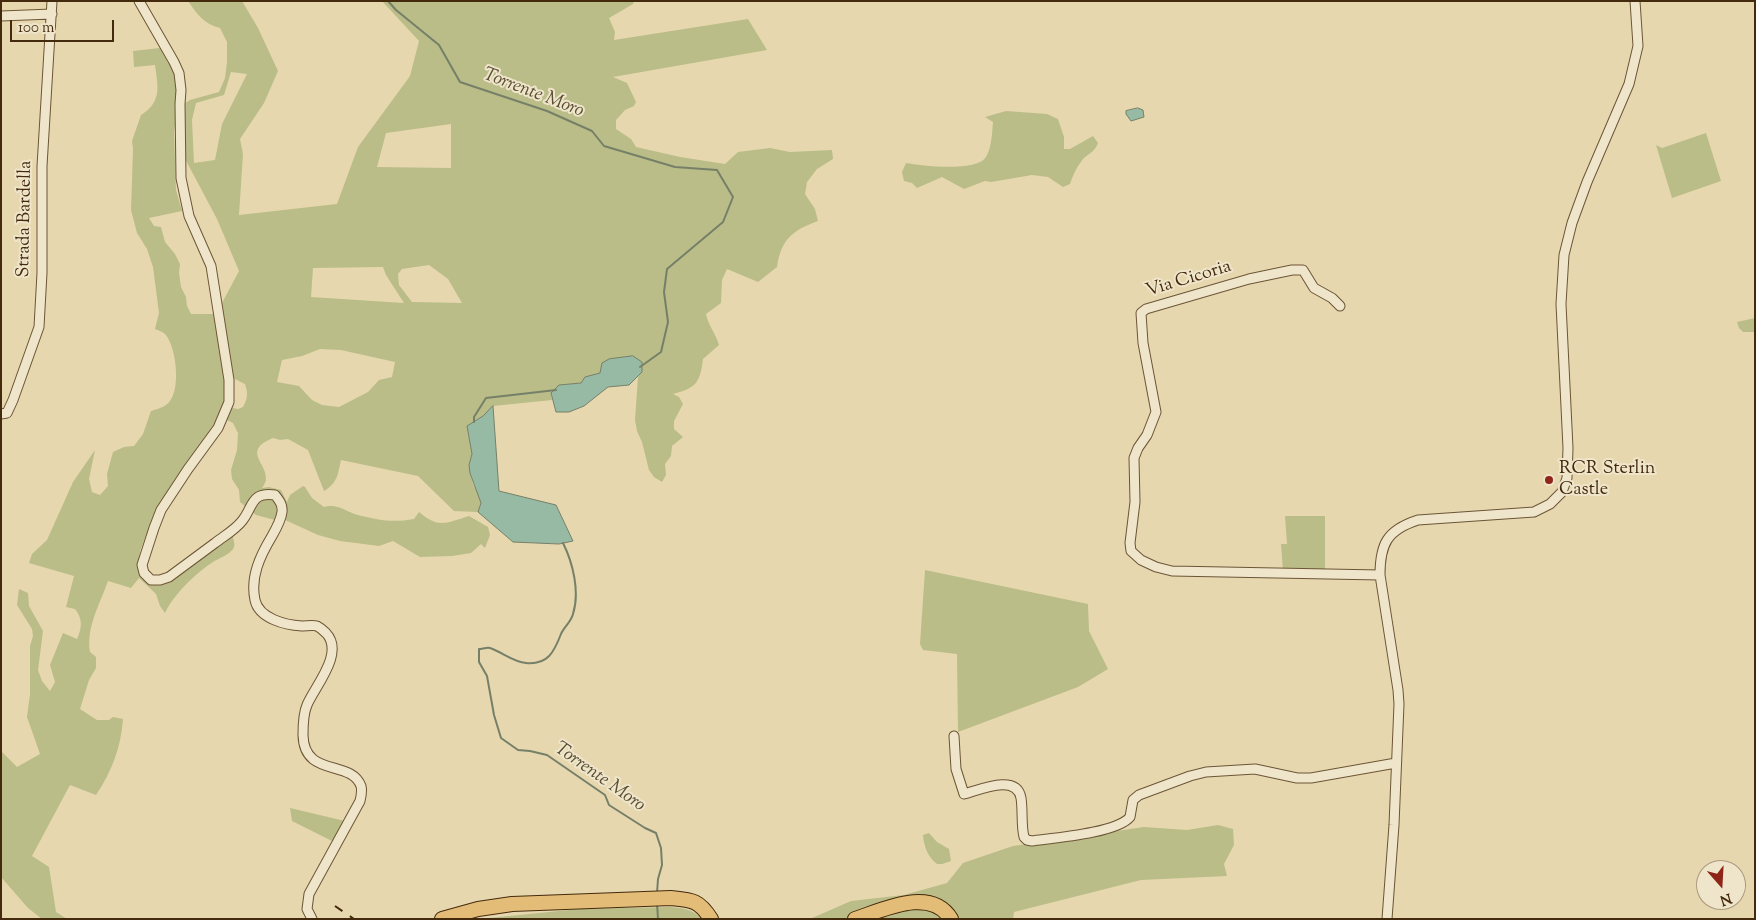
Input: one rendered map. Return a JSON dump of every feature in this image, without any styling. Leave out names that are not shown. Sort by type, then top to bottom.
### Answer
[{"type":"main road","points":[[442,919],[478,908],[512,904],[671,898],[698,903],[711,919]]},
{"type":"main road","points":[[855,919],[896,906],[930,902],[939,906],[951,919]]},
{"type":"street","name":"Strada Bardella","points":[[1,414],[7,413],[13,400],[39,327],[42,273],[42,166],[52,1]]},
{"type":"street","points":[[139,1],[179,73],[181,90],[181,178],[189,216],[211,266],[229,380],[229,402],[218,428],[161,510],[142,565],[144,573],[151,580],[160,580],[168,577],[235,528],[248,513],[252,502],[259,496],[266,494],[274,495],[281,504],[282,512],[279,523],[259,558],[254,585],[255,602],[261,611],[274,620],[300,626],[317,626],[327,634],[332,648],[329,665],[306,707],[303,738],[309,756],[318,763],[345,771],[355,778],[361,787],[360,801],[309,894],[308,909],[312,919]]},
{"type":"street","points":[[1387,919],[1394,825],[1398,690],[1380,575],[1383,546],[1389,536],[1406,524],[1418,520],[1534,512],[1550,504],[1562,492],[1567,478],[1568,448],[1561,304],[1564,255],[1572,223],[1587,182],[1629,84],[1638,46],[1635,1]]},
{"type":"street","points":[[1,16],[52,14]]},
{"type":"street","name":"Via Cicoria","points":[[1340,306],[1332,298],[1314,288],[1303,270],[1292,270],[1230,284],[1146,309],[1141,313],[1143,343],[1156,412],[1147,435],[1134,458],[1135,502],[1130,544],[1131,551],[1141,560],[1156,567],[1172,571],[1380,575]]},
{"type":"street","points":[[954,736],[956,769],[964,794],[1000,784],[1013,786],[1020,792],[1024,837],[1032,841],[1096,832],[1119,825],[1130,817],[1133,800],[1139,795],[1206,772],[1255,769],[1297,778],[1311,778],[1396,763]]},
{"type":"shaded area","points":[[188,1],[242,1],[258,28],[278,71],[264,103],[240,139],[243,154],[239,215],[337,204],[358,147],[410,76],[419,41],[382,1],[634,1],[633,4],[609,18],[615,32],[614,40],[748,19],[767,50],[613,77],[627,83],[636,102],[634,106],[625,110],[616,120],[616,129],[631,139],[636,147],[680,157],[725,164],[738,152],[770,148],[790,152],[832,150],[833,159],[817,169],[807,182],[805,194],[815,209],[818,221],[795,232],[790,237],[782,249],[777,267],[758,282],[727,269],[722,280],[721,303],[706,314],[719,345],[703,359],[699,379],[696,383],[687,389],[673,394],[679,397],[683,404],[674,421],[674,429],[683,437],[672,446],[671,456],[665,464],[666,475],[662,482],[654,477],[649,470],[635,420],[638,377],[642,372],[600,373],[581,383],[559,385],[551,393],[552,400],[493,406],[484,416],[467,426],[472,454],[469,465],[473,484],[481,503],[478,512],[454,511],[418,476],[341,460],[335,481],[324,491],[308,450],[288,439],[280,440],[273,438],[259,448],[258,458],[266,474],[266,481],[262,488],[269,487],[281,490],[287,502],[290,495],[303,486],[312,498],[324,507],[333,506],[379,520],[399,521],[414,519],[419,512],[438,523],[454,521],[469,516],[488,527],[490,535],[485,548],[481,544],[471,553],[452,556],[420,557],[393,541],[379,546],[340,541],[318,535],[283,519],[275,520],[256,515],[240,502],[239,490],[232,479],[231,470],[237,450],[238,433],[233,423],[227,420],[232,408],[238,409],[243,407],[247,393],[245,384],[233,378],[222,303],[239,271],[217,219],[183,155],[184,104],[190,100],[219,92],[225,78],[227,42],[220,28],[205,21]],"holes":[[[231,72],[247,74],[222,124],[215,160],[194,163],[192,120],[196,103],[224,95]],[[451,124],[451,168],[377,167],[386,133]],[[429,265],[448,279],[462,303],[412,302],[399,285],[398,274],[402,269]],[[383,267],[404,303],[311,297],[313,268]],[[320,349],[341,350],[395,362],[392,377],[379,380],[368,392],[339,407],[322,405],[312,400],[299,386],[277,382],[282,360],[302,356]]]},
{"type":"shaded area","points":[[160,48],[168,63],[171,63],[180,90],[174,132],[176,190],[182,211],[149,218],[154,226],[161,227],[165,242],[175,254],[180,264],[181,287],[191,314],[216,314],[226,383],[224,406],[213,428],[156,515],[140,551],[139,561],[154,584],[232,534],[234,546],[229,553],[213,562],[192,578],[179,592],[165,613],[160,606],[156,594],[139,578],[131,588],[108,581],[94,616],[90,634],[90,652],[96,657],[96,668],[89,680],[80,709],[97,720],[109,720],[113,717],[123,719],[120,739],[111,768],[96,795],[70,785],[32,856],[49,867],[56,912],[67,919],[42,919],[28,908],[1,877],[1,751],[17,767],[40,754],[27,717],[30,694],[30,646],[33,636],[32,629],[17,605],[19,589],[28,593],[29,606],[43,631],[38,670],[42,681],[50,691],[55,682],[50,665],[63,633],[77,639],[81,627],[78,613],[75,609],[66,607],[74,576],[29,563],[32,554],[47,540],[73,482],[95,450],[89,479],[92,492],[100,495],[108,486],[107,474],[113,452],[124,447],[134,446],[143,434],[151,411],[161,408],[171,400],[176,382],[175,360],[169,340],[165,334],[155,329],[159,313],[153,267],[147,249],[137,233],[131,210],[132,141],[141,115],[152,105],[157,93],[155,65],[134,67],[133,51]]},
{"type":"shaded area","points":[[1138,108],[1143,110],[1144,117],[1131,121],[1126,111]]},
{"type":"shaded area","points":[[1006,111],[1047,114],[1058,119],[1064,137],[1064,149],[1070,149],[1093,136],[1098,143],[1094,150],[1079,164],[1070,184],[1063,187],[1048,177],[1032,175],[991,182],[985,181],[964,189],[942,177],[917,188],[912,183],[904,181],[902,172],[906,163],[949,167],[972,165],[981,162],[988,153],[992,135],[993,122],[985,117]]},
{"type":"shaded area","points":[[1706,133],[1721,181],[1672,198],[1656,145],[1662,148]]},
{"type":"shaded area","points":[[1755,318],[1755,332],[1743,332],[1739,328],[1737,322]]},
{"type":"shaded area","points":[[633,356],[642,362],[642,372],[629,385],[608,387],[584,406],[569,412],[556,412],[551,393],[559,385],[581,383],[585,377],[600,373],[602,363],[609,359]]},
{"type":"shaded area","points":[[493,406],[499,491],[556,505],[573,541],[559,544],[513,542],[478,512],[481,503],[470,473],[469,465],[472,454],[467,426],[483,416]]},
{"type":"shaded area","points":[[1285,516],[1325,516],[1325,571],[1283,571],[1281,544],[1287,544]]},
{"type":"shaded area","points":[[925,570],[1088,604],[1089,631],[1108,669],[1078,687],[958,732],[957,654],[923,650],[920,644]]},
{"type":"shaded area","points":[[290,808],[345,821],[334,842],[292,821]]},
{"type":"shaded area","points":[[1218,825],[1233,829],[1234,845],[1224,864],[1227,876],[1141,880],[1014,912],[1013,919],[810,919],[851,901],[904,895],[947,883],[963,863],[1013,846],[1144,827],[1187,830]]},
{"type":"shaded area","points":[[929,833],[937,842],[949,849],[951,861],[937,864],[931,858],[925,848],[923,835]]},
{"type":"shaded area","points":[[671,907],[691,911],[701,919],[479,919],[579,909]]},
{"type":"waterway","name":"Torrente Moro","points":[[388,1],[396,10],[439,45],[460,82],[547,111],[592,131],[604,146],[675,167],[717,170],[733,197],[723,222],[667,269],[664,292],[668,322],[661,352],[640,367]]},
{"type":"waterway","name":"Torrente Moro","points":[[474,422],[474,417],[486,398],[556,390]]},
{"type":"waterway","name":"Torrente Moro","points":[[563,543],[570,559],[576,596],[572,617],[562,631],[553,652],[540,662],[526,663],[486,648],[479,649],[479,662],[487,676],[494,715],[501,738],[518,750],[547,755],[605,795],[609,805],[656,833],[661,848],[662,865],[657,893]]},
{"type":"waterway","name":"Torrente Moro","points":[[657,903],[658,919]]},
{"type":"railway","points":[[335,906],[354,919]]},
{"type":"place","name":"RCR Sterlin Castle","points":[[1549,480]]}]
